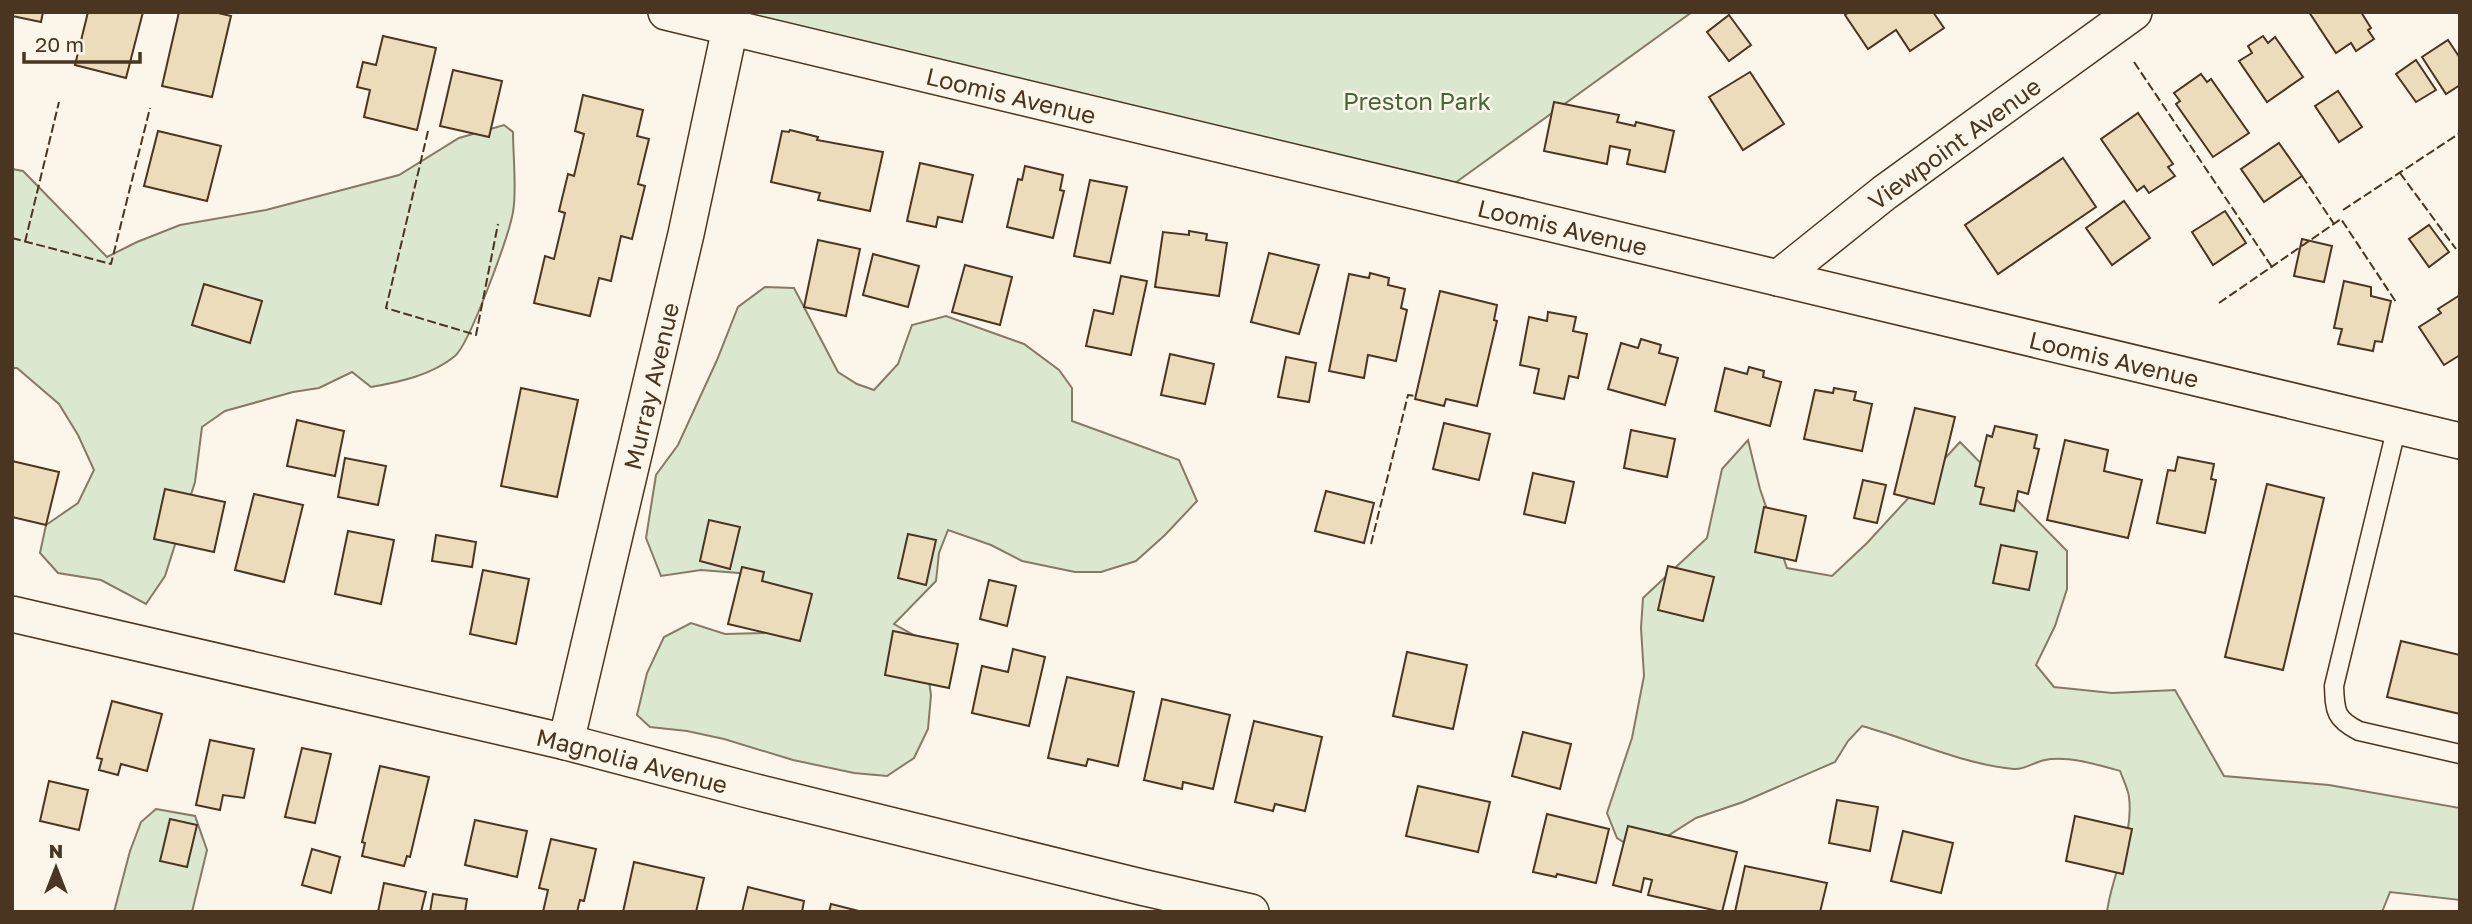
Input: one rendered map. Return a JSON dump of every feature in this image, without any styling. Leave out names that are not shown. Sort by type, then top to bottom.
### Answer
[{"type":"street","name":"Loomis Avenue","points":[[666,12],[2460,441]]},
{"type":"street","name":"Viewpoint Avenue","points":[[1778,278],[1885,193],[2134,12]]},
{"type":"street","name":"Murray Avenue","points":[[566,742],[688,222],[730,28]]},
{"type":"street","name":"Magnolia Avenue","points":[[12,614],[566,742],[752,791],[1251,912]]},
{"type":"lane","points":[[2397,426],[2334,686],[2335,710],[2346,724],[2359,732],[2460,754]]},
{"type":"green space","name":"Preston Park","points":[[702,12],[1692,12],[1437,196]]},
{"type":"green space","points":[[504,125],[513,132],[513,212],[479,311],[455,356],[426,373],[371,387],[352,372],[319,388],[293,392],[225,411],[202,427],[195,482],[165,576],[146,604],[101,580],[58,573],[40,553],[46,525],[78,503],[94,470],[78,435],[59,404],[17,368],[12,368],[12,169],[23,171],[107,257],[180,225],[266,210],[399,175],[459,138]]},
{"type":"green space","points":[[765,287],[794,288],[838,372],[857,384],[874,390],[898,364],[912,325],[946,316],[1024,344],[1059,370],[1072,388],[1072,421],[1179,460],[1197,501],[1136,561],[1101,572],[1075,572],[1022,561],[991,545],[948,530],[939,553],[936,581],[894,624],[917,637],[931,695],[928,729],[914,758],[887,776],[854,773],[793,760],[724,739],[650,727],[637,715],[647,673],[664,637],[691,623],[725,634],[764,633],[751,574],[701,570],[661,576],[646,538],[656,475],[678,445],[738,307]]},
{"type":"green space","points":[[1748,440],[1760,489],[1787,568],[1832,576],[1867,543],[1960,442],[2067,551],[2067,589],[2055,626],[2036,665],[2054,687],[2112,693],[2175,690],[2224,776],[2329,785],[2460,808],[2460,900],[2390,892],[2382,912],[2107,912],[2126,841],[2130,812],[2127,787],[2120,771],[2083,761],[2063,759],[2045,760],[2018,769],[1994,766],[1956,757],[1862,726],[1848,741],[1835,762],[1743,802],[1696,818],[1669,835],[1633,848],[1617,838],[1607,813],[1632,738],[1644,676],[1641,628],[1643,598],[1707,538],[1722,469]]},
{"type":"green space","points":[[156,809],[195,816],[207,850],[192,912],[114,912],[130,851],[141,822]]},
{"type":"building","points":[[12,12],[43,12],[41,22],[12,16]]},
{"type":"building","points":[[88,12],[143,12],[126,78],[75,65]]},
{"type":"building","points":[[179,12],[214,12],[231,16],[212,97],[162,86]]},
{"type":"building","points":[[1849,12],[1933,12],[1944,28],[1910,51],[1896,30],[1868,49],[1845,15]]},
{"type":"building","points":[[2309,12],[2361,12],[2374,39],[2356,51],[2351,43],[2336,53]]},
{"type":"building","points":[[1729,15],[1751,45],[1729,61],[1707,32]]},
{"type":"building","points":[[383,36],[436,48],[417,130],[364,117],[370,90],[357,87],[363,62],[376,65]]},
{"type":"building","points":[[2263,36],[2268,43],[2275,37],[2303,77],[2267,102],[2239,61],[2252,53],[2248,46]]},
{"type":"building","points":[[2448,40],[2460,58],[2460,85],[2446,94],[2422,57]]},
{"type":"building","points":[[2416,60],[2436,90],[2416,102],[2396,74]]},
{"type":"building","points":[[453,70],[502,81],[489,137],[440,126]]},
{"type":"building","points":[[1750,72],[1784,124],[1743,150],[1709,97]]},
{"type":"building","points":[[2201,74],[2207,82],[2211,79],[2249,133],[2213,157],[2176,104],[2180,101],[2174,93]]},
{"type":"building","points":[[2338,91],[2362,127],[2339,142],[2315,106]]},
{"type":"building","points":[[583,95],[643,110],[637,136],[649,139],[638,184],[645,186],[632,239],[621,236],[611,281],[599,278],[590,316],[534,303],[545,256],[554,259],[565,213],[559,211],[568,174],[574,176],[584,134],[575,131]]},
{"type":"building","points":[[1554,102],[1619,115],[1617,122],[1635,126],[1636,122],[1674,131],[1665,172],[1627,164],[1630,150],[1610,146],[1607,164],[1544,151]]},
{"type":"building","points":[[2138,113],[2173,164],[2168,167],[2175,176],[2149,193],[2144,186],[2137,191],[2101,139]]},
{"type":"building","points":[[790,130],[818,137],[817,140],[883,152],[870,211],[818,200],[820,193],[771,182],[782,131]]},
{"type":"building","points":[[158,131],[221,146],[207,201],[144,186]]},
{"type":"building","points":[[2279,143],[2302,176],[2264,202],[2241,169]]},
{"type":"building","points":[[2063,158],[2096,207],[1998,274],[1965,225]]},
{"type":"building","points":[[920,163],[973,175],[962,222],[938,217],[936,227],[907,221]]},
{"type":"building","points":[[1025,166],[1063,175],[1060,190],[1064,191],[1053,238],[1007,227],[1018,179],[1022,180]]},
{"type":"building","points":[[1090,180],[1127,187],[1110,263],[1074,256]]},
{"type":"building","points":[[2124,201],[2150,238],[2112,265],[2086,228]]},
{"type":"building","points":[[2225,211],[2246,243],[2213,265],[2192,232]]},
{"type":"building","points":[[2429,225],[2449,252],[2429,267],[2409,239]]},
{"type":"building","points":[[1189,231],[1207,234],[1206,240],[1227,243],[1219,296],[1155,287],[1163,232],[1189,235]]},
{"type":"building","points":[[2302,239],[2332,246],[2324,282],[2294,276]]},
{"type":"building","points":[[818,240],[860,249],[846,316],[804,307]]},
{"type":"building","points":[[1269,253],[1319,265],[1299,334],[1251,322]]},
{"type":"building","points":[[873,254],[919,266],[908,307],[863,295]]},
{"type":"building","points":[[965,265],[1012,277],[1000,325],[952,312]]},
{"type":"building","points":[[1370,273],[1389,278],[1388,285],[1405,289],[1401,308],[1407,310],[1396,361],[1368,355],[1364,378],[1329,371],[1349,274],[1369,278]]},
{"type":"building","points":[[1121,276],[1147,281],[1131,355],[1086,346],[1094,310],[1113,314]]},
{"type":"building","points":[[2344,281],[2371,287],[2371,296],[2391,301],[2382,342],[2375,341],[2373,351],[2338,344],[2342,329],[2334,328]]},
{"type":"building","points":[[204,284],[262,301],[250,343],[192,325]]},
{"type":"building","points":[[1440,291],[1497,305],[1494,320],[1497,321],[1477,406],[1446,399],[1444,406],[1415,399]]},
{"type":"building","points":[[2460,295],[2460,355],[2444,365],[2419,327],[2441,313],[2438,309]]},
{"type":"building","points":[[1548,312],[1576,317],[1573,331],[1587,334],[1578,378],[1569,376],[1564,399],[1534,393],[1539,369],[1520,365],[1529,317],[1547,321]]},
{"type":"building","points":[[1641,339],[1661,345],[1659,353],[1678,358],[1665,405],[1608,389],[1621,343],[1638,348]]},
{"type":"building","points":[[1170,354],[1214,364],[1205,404],[1161,395]]},
{"type":"building","points":[[1286,357],[1316,363],[1309,402],[1278,397]]},
{"type":"building","points":[[1749,367],[1764,371],[1763,377],[1781,382],[1770,426],[1715,411],[1725,368],[1747,374]]},
{"type":"building","points":[[521,388],[578,400],[557,497],[501,486]]},
{"type":"building","points":[[1834,388],[1856,392],[1854,400],[1872,404],[1862,451],[1804,439],[1815,390],[1833,393]]},
{"type":"building","points":[[1915,408],[1955,417],[1934,504],[1894,494]]},
{"type":"building","points":[[297,420],[344,431],[335,476],[287,466]]},
{"type":"building","points":[[1444,423],[1490,434],[1479,480],[1433,469]]},
{"type":"building","points":[[1995,426],[2037,435],[2034,448],[2039,449],[2028,494],[2018,491],[2014,511],[1980,504],[1984,488],[1975,486],[1987,435],[1992,437]]},
{"type":"building","points":[[1631,430],[1675,439],[1667,477],[1624,468]]},
{"type":"building","points":[[2065,440],[2108,450],[2104,471],[2142,480],[2128,538],[2047,520]]},
{"type":"building","points":[[2178,457],[2214,464],[2211,479],[2216,480],[2205,533],[2157,523],[2168,470],[2175,471]]},
{"type":"building","points":[[345,458],[386,466],[378,505],[338,497]]},
{"type":"building","points":[[12,461],[59,472],[46,525],[12,517]]},
{"type":"building","points":[[1533,473],[1574,482],[1565,523],[1524,514]]},
{"type":"building","points":[[1863,480],[1886,485],[1877,523],[1854,518]]},
{"type":"building","points":[[2267,484],[2324,498],[2283,670],[2225,657]]},
{"type":"building","points":[[165,489],[225,502],[214,552],[154,539]]},
{"type":"building","points":[[1326,491],[1374,503],[1364,543],[1315,531]]},
{"type":"building","points":[[254,494],[303,505],[284,582],[235,570]]},
{"type":"building","points":[[1764,507],[1806,516],[1796,561],[1755,552]]},
{"type":"building","points":[[709,520],[740,527],[730,569],[700,561]]},
{"type":"building","points":[[348,531],[394,540],[381,604],[335,594]]},
{"type":"building","points":[[908,534],[936,540],[926,585],[898,578]]},
{"type":"building","points":[[436,535],[476,542],[472,567],[432,561]]},
{"type":"building","points":[[2001,545],[2037,552],[2029,590],[1993,583]]},
{"type":"building","points":[[1668,566],[1714,577],[1703,621],[1658,610]]},
{"type":"building","points":[[742,567],[764,572],[762,581],[812,594],[800,641],[728,624]]},
{"type":"building","points":[[483,570],[529,579],[516,644],[470,634]]},
{"type":"building","points":[[989,580],[1016,586],[1007,626],[980,619]]},
{"type":"building","points":[[893,631],[958,644],[949,688],[885,675]]},
{"type":"building","points":[[2401,641],[2460,655],[2460,714],[2387,697]]},
{"type":"building","points":[[1013,649],[1045,657],[1029,726],[972,713],[982,666],[1008,672]]},
{"type":"building","points":[[1407,652],[1467,665],[1453,729],[1393,716]]},
{"type":"building","points":[[1067,677],[1134,692],[1118,766],[1088,759],[1086,766],[1048,758]]},
{"type":"building","points":[[1162,699],[1230,715],[1213,789],[1183,782],[1182,789],[1144,780]]},
{"type":"building","points":[[112,701],[162,714],[147,771],[121,764],[118,775],[99,770],[102,759],[97,758]]},
{"type":"building","points":[[1254,721],[1322,737],[1305,811],[1275,804],[1273,811],[1235,802]]},
{"type":"building","points":[[1523,732],[1571,744],[1560,789],[1512,776]]},
{"type":"building","points":[[210,740],[254,749],[244,798],[223,795],[220,810],[196,805]]},
{"type":"building","points":[[302,748],[331,754],[315,823],[285,817]]},
{"type":"building","points":[[380,766],[429,777],[410,857],[407,856],[404,866],[362,856],[365,843],[362,842]]},
{"type":"building","points":[[49,781],[88,790],[79,830],[40,821]]},
{"type":"building","points":[[1418,786],[1490,802],[1478,852],[1406,836]]},
{"type":"building","points":[[1837,800],[1878,807],[1870,851],[1829,843]]},
{"type":"building","points":[[1547,814],[1609,829],[1596,883],[1557,874],[1556,877],[1533,872]]},
{"type":"building","points":[[2075,816],[2132,829],[2123,874],[2066,861]]},
{"type":"building","points":[[170,819],[197,825],[187,867],[160,861]]},
{"type":"building","points":[[475,820],[527,831],[517,877],[465,865]]},
{"type":"building","points":[[1628,826],[1737,852],[1722,912],[1648,895],[1652,880],[1644,878],[1641,892],[1613,885]]},
{"type":"building","points":[[1903,831],[1953,843],[1941,893],[1891,881]]},
{"type":"building","points":[[551,839],[596,849],[584,901],[580,900],[577,912],[543,912],[548,890],[539,888]]},
{"type":"building","points":[[312,849],[340,857],[331,893],[302,885]]},
{"type":"building","points":[[634,862],[704,878],[696,912],[623,912]]},
{"type":"building","points":[[1745,866],[1827,883],[1820,912],[1735,912]]},
{"type":"building","points":[[384,883],[426,892],[421,912],[378,912]]},
{"type":"building","points":[[748,887],[804,901],[802,912],[742,912]]},
{"type":"building","points":[[433,894],[467,899],[465,912],[430,912]]},
{"type":"building","points":[[831,904],[859,911],[859,912],[829,912]]},
{"type":"fence","points":[[2134,62],[2272,267]]},
{"type":"fence","points":[[25,242],[59,102]]},
{"type":"fence","points":[[12,238],[111,264],[150,108]]},
{"type":"fence","points":[[428,131],[386,308],[476,335],[498,224]]},
{"type":"fence","points":[[2343,210],[2460,133]]},
{"type":"fence","points":[[2400,173],[2456,249]]},
{"type":"fence","points":[[2302,176],[2334,224]]},
{"type":"fence","points":[[2219,303],[2341,219],[2396,302]]},
{"type":"fence","points":[[1371,544],[1408,395],[1415,396]]}]
